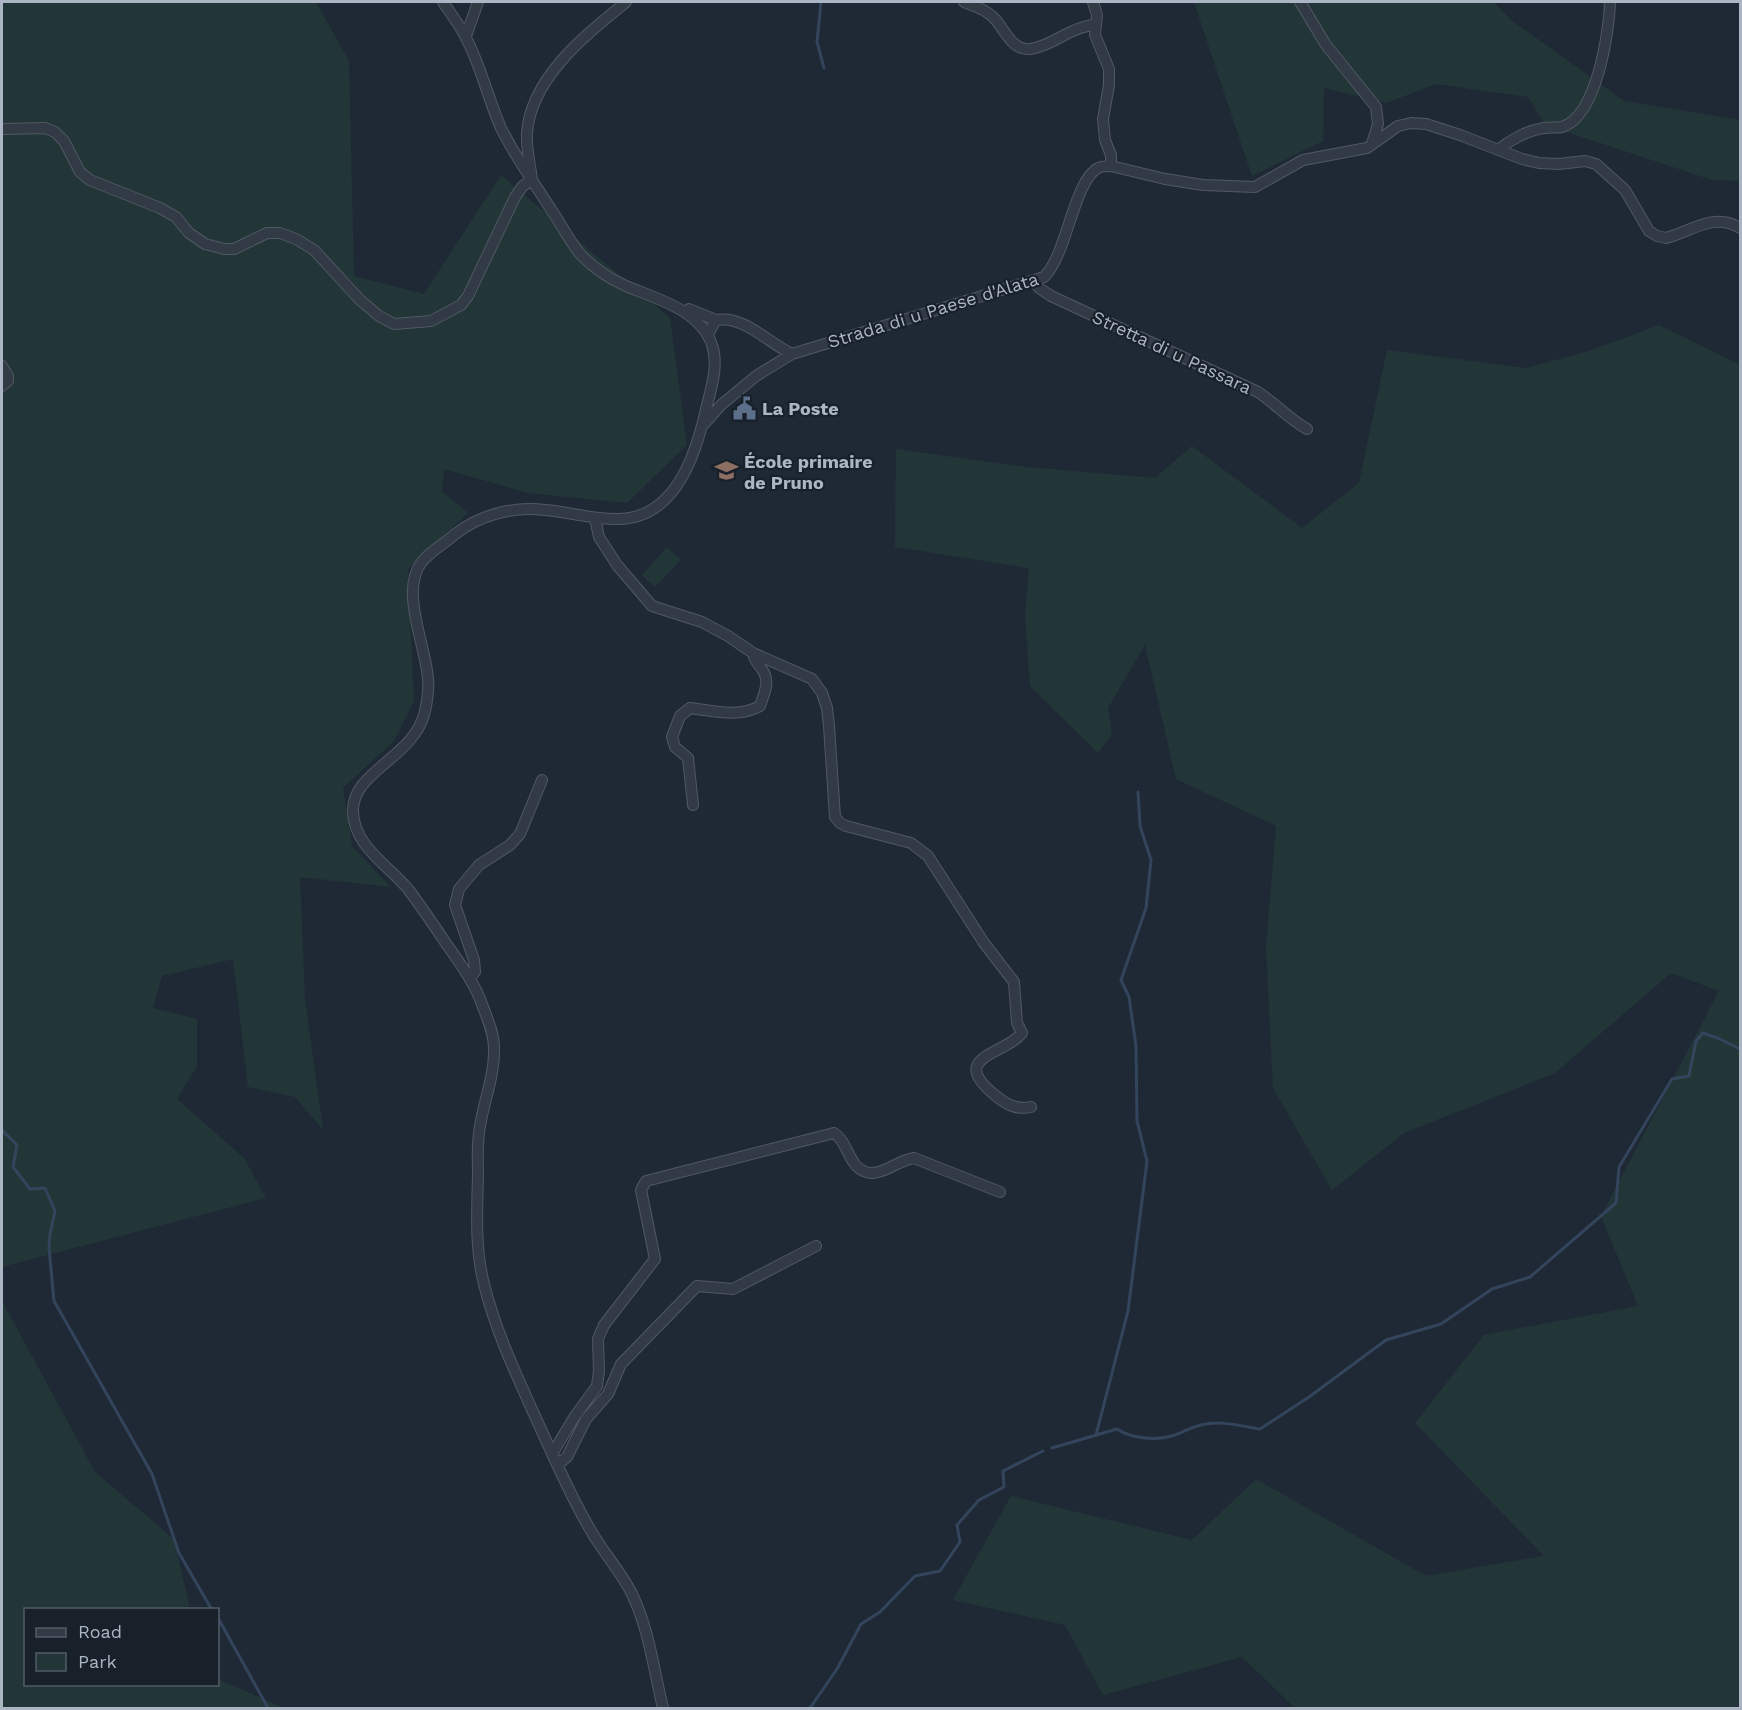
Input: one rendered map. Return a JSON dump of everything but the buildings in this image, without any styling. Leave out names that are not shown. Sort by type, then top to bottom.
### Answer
[{"type":"street","points":[[443,2],[466,36],[501,128],[579,253],[600,271],[673,306],[693,319],[708,334],[716,360],[702,426],[685,473],[674,490],[645,513],[625,519],[595,518],[545,510],[523,509],[500,513],[465,526],[423,560],[417,569],[414,582],[414,602],[428,678],[425,714],[408,745],[372,773],[358,788],[353,799],[356,832],[367,847],[405,885],[470,978],[481,1000],[492,1033],[495,1051],[479,1132],[478,1250],[484,1284],[510,1361],[552,1454],[591,1531],[631,1592],[643,1625],[663,1708]]},
{"type":"street","points":[[466,36],[478,2]]},
{"type":"street","points":[[532,179],[527,133],[537,97],[563,58],[626,2]]},
{"type":"street","points":[[964,2],[983,9],[993,17],[1014,44],[1020,48],[1030,49],[1054,41],[1074,30],[1096,24]]},
{"type":"street","points":[[1093,2],[1096,15],[1095,35],[1109,69],[1109,85],[1102,119],[1112,166],[1165,179],[1203,185],[1255,187],[1303,160],[1367,148],[1398,126],[1411,123],[1426,124],[1539,163],[1559,164],[1586,161],[1596,164],[1625,190],[1649,231],[1657,236],[1666,238],[1719,220],[1731,222],[1740,228]]},
{"type":"street","points":[[1300,2],[1326,45],[1376,107],[1378,124],[1372,144]]},
{"type":"street","points":[[1498,150],[1526,133],[1542,128],[1563,127],[1582,111],[1594,87],[1603,58],[1609,26],[1610,2]]},
{"type":"street","points":[[2,129],[45,128],[55,132],[64,141],[80,172],[90,180],[160,208],[176,217],[189,233],[205,244],[234,249],[267,233],[280,233],[296,238],[314,250],[366,305],[379,316],[394,324],[431,321],[461,305],[468,296],[515,197],[522,186],[532,179]]},
{"type":"street","name":"Strada di u Paese d'Alata","points":[[702,426],[721,405],[756,376],[792,354],[1034,281],[1044,276],[1051,270],[1074,208],[1090,174],[1096,169],[1112,166]]},
{"type":"street","name":"Stretta di u Passara","points":[[1034,281],[1039,288],[1051,296],[1258,392],[1275,404],[1288,418],[1307,429]]},
{"type":"street","points":[[673,306],[683,305],[696,313],[716,320],[724,319],[747,326],[792,354]]},
{"type":"street","points":[[708,334],[716,320]]},
{"type":"street","points":[[2,366],[8,376],[8,381],[2,386]]},
{"type":"street","points":[[595,518],[599,537],[616,565],[652,606],[702,622],[753,653],[812,680],[822,693],[828,708],[835,817],[840,824],[910,843],[928,856],[984,943],[1014,982],[1017,1023],[1022,1033],[1016,1040],[989,1052],[978,1064],[977,1074],[981,1082],[1002,1101],[1021,1109],[1031,1107]]},
{"type":"street","points":[[693,805],[688,758],[675,747],[672,737],[680,717],[690,708],[748,712],[760,706],[766,687],[765,674],[753,660],[753,653]]},
{"type":"street","points":[[470,978],[475,972],[474,960],[455,905],[459,889],[479,865],[510,845],[520,834],[542,780]]},
{"type":"street","points":[[552,1454],[597,1386],[598,1339],[603,1325],[655,1258],[641,1190],[646,1181],[834,1133],[841,1137],[851,1161],[862,1170],[873,1173],[902,1160],[914,1158],[1000,1192]]},
{"type":"street","points":[[558,1465],[567,1457],[586,1419],[608,1394],[621,1364],[698,1286],[733,1289],[816,1246]]},
{"type":"green space","points":[[2,2],[316,2],[349,61],[354,276],[424,294],[501,175],[670,318],[687,445],[627,503],[528,493],[444,469],[442,491],[468,513],[408,569],[414,701],[394,741],[343,788],[352,846],[391,887],[300,877],[305,999],[323,1130],[295,1097],[248,1087],[233,959],[162,976],[153,1008],[197,1019],[197,1066],[177,1099],[244,1158],[266,1198],[2,1267]]},
{"type":"green space","points":[[1194,2],[1494,2],[1511,20],[1624,101],[1740,120],[1740,181],[1712,180],[1567,132],[1549,131],[1528,97],[1436,84],[1386,103],[1324,88],[1323,141],[1252,176]]},
{"type":"green space","points":[[1659,325],[1740,365],[1740,1708],[1295,1708],[1242,1657],[1103,1695],[1065,1625],[953,1600],[1011,1496],[1192,1540],[1256,1479],[1426,1576],[1544,1556],[1415,1423],[1484,1335],[1638,1306],[1601,1216],[1719,991],[1671,973],[1555,1073],[1404,1133],[1332,1190],[1273,1088],[1266,947],[1276,826],[1176,779],[1145,645],[1108,708],[1112,734],[1098,753],[1030,686],[1025,615],[1029,568],[895,547],[896,449],[1026,467],[1155,478],[1192,446],[1302,528],[1359,483],[1387,350],[1526,368],[1589,351]]},
{"type":"green space","points":[[667,547],[681,560],[655,587],[642,575]]},
{"type":"green space","points":[[2,1301],[95,1472],[174,1539],[190,1608],[24,1608],[24,1686],[219,1686],[219,1679],[284,1708],[2,1708]]},
{"type":"waterway","points":[[821,2],[817,42],[824,68]]},
{"type":"waterway","points":[[1096,1435],[1128,1311],[1147,1161],[1137,1121],[1136,1046],[1129,997],[1121,980],[1146,908],[1151,860],[1140,826],[1138,792]]},
{"type":"waterway","points":[[1052,1448],[1117,1429],[1137,1437],[1153,1438],[1168,1437],[1198,1426],[1216,1423],[1260,1429],[1309,1397],[1386,1340],[1441,1324],[1492,1289],[1530,1277],[1616,1203],[1619,1167],[1672,1079],[1689,1076],[1696,1041],[1703,1033],[1740,1049]]},
{"type":"waterway","points":[[2,1130],[17,1145],[13,1167],[30,1189],[45,1188],[55,1211],[49,1248],[54,1301],[152,1474],[179,1553],[211,1608]]},
{"type":"waterway","points":[[810,1708],[837,1669],[861,1624],[880,1612],[915,1576],[940,1571],[960,1542],[957,1525],[979,1500],[1004,1487],[1003,1471],[1043,1451]]},
{"type":"waterway","points":[[219,1620],[268,1708]]},
{"type":"place","name":"La Poste","points":[[744,408]]},
{"type":"place","name":"École primaire de Pruno","points":[[726,471]]}]
